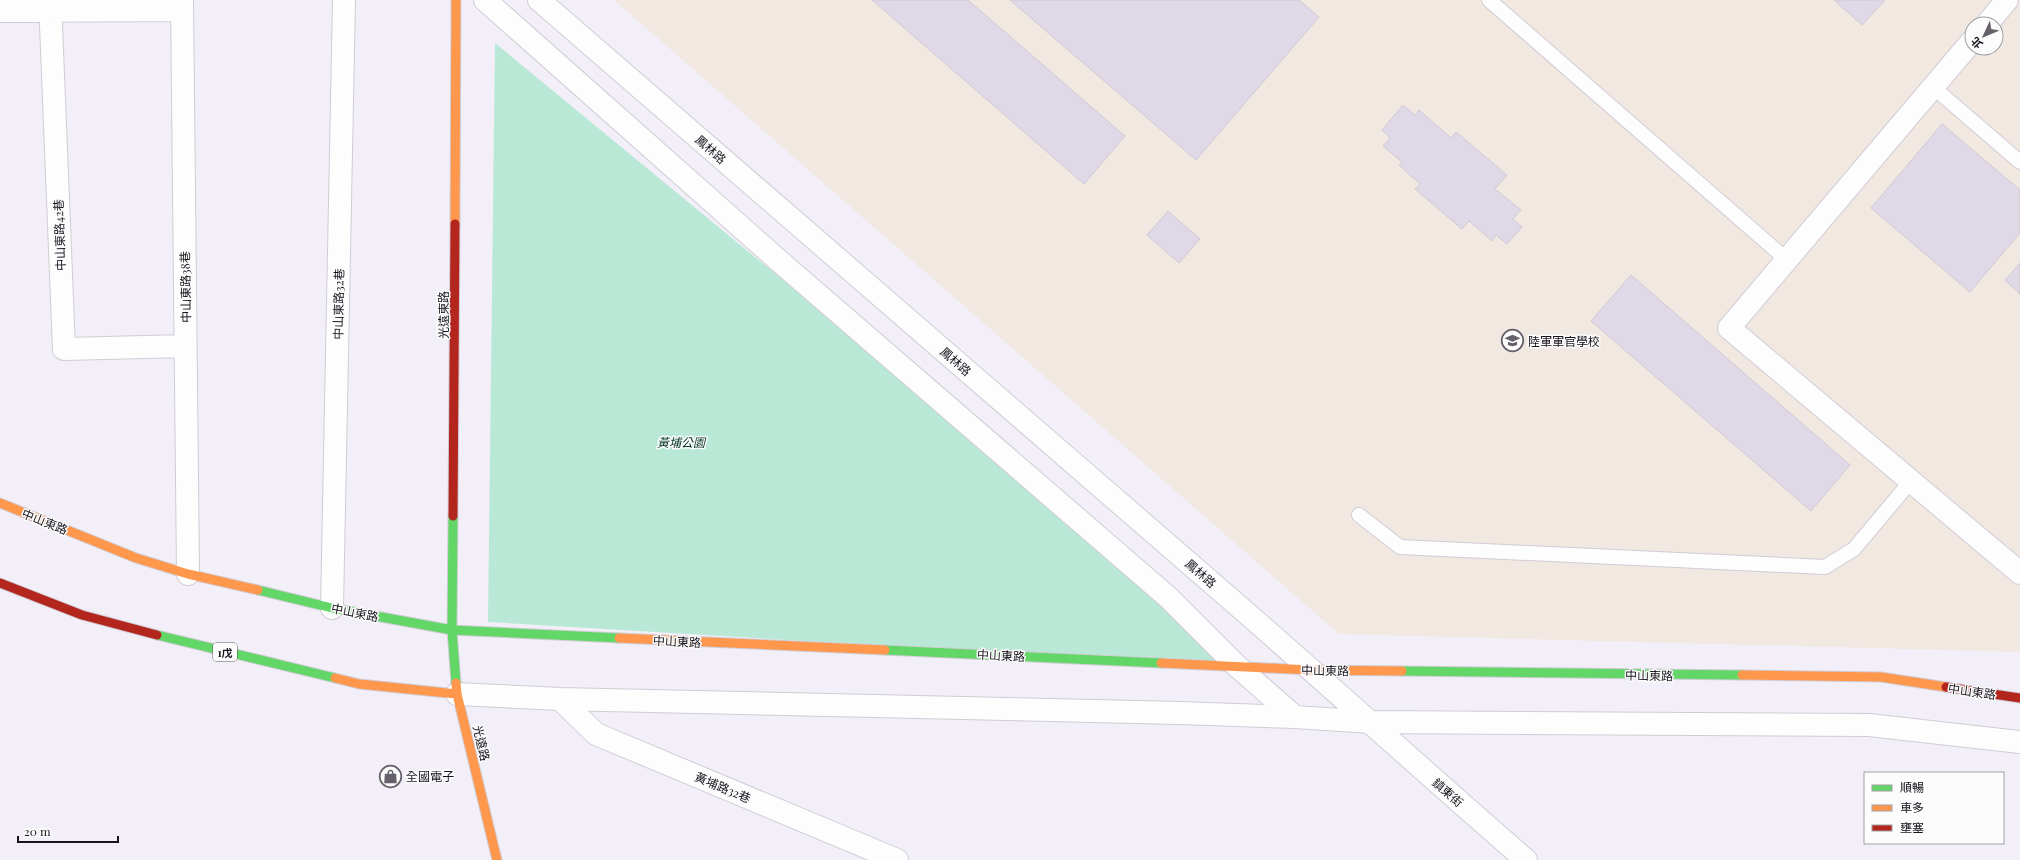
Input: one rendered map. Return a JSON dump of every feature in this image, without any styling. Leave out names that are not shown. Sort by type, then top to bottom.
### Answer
[{"type":"street","name":"中山東路32巷","points":[[332,608],[344,0]]},
{"type":"street","name":"光遠東路","points":[[452,630],[456,0]]},
{"type":"street","points":[[485,0],[778,260],[1170,598],[1238,667],[1295,717]]},
{"type":"street","name":"鳳林路","points":[[539,0],[1372,722]]},
{"type":"street","points":[[1994,16],[2007,0]]},
{"type":"street","points":[[0,11],[50,5],[182,5]]},
{"type":"street","name":"中山東路42巷","points":[[50,5],[64,349],[185,346]]},
{"type":"street","name":"中山東路38巷","points":[[182,5],[188,574]]},
{"type":"street","points":[[1964,51],[1729,328],[2020,573]]},
{"type":"street","name":"中山東路","points":[[0,503],[136,558],[188,574],[332,608],[452,630],[1311,670],[1880,677],[2020,698]]},
{"type":"street","name":"1戊","points":[[0,583],[82,614],[166,638],[359,684],[457,694]]},
{"type":"street","name":"光遠路","points":[[452,630],[457,694],[497,860]]},
{"type":"street","points":[[457,694],[560,699],[1295,717],[1372,722],[1869,725],[2020,742]]},
{"type":"street","name":"黃埔路32巷","points":[[560,699],[596,734],[896,860]]},
{"type":"street","name":"鎮東街","points":[[1372,722],[1430,777],[1526,860]]},
{"type":"lane","points":[[1489,0],[1787,260]]},
{"type":"lane","points":[[1934,87],[2020,162]]},
{"type":"lane","points":[[1359,515],[1400,547],[1825,567],[1854,549],[1911,481]]},
{"type":"shaded area","name":"陸軍軍官學校","points":[[614,0],[2020,0],[2020,652],[1339,634]]},
{"type":"green space","name":"黃埔公園","points":[[495,43],[1169,598],[1238,667],[488,622]]},
{"type":"building","points":[[872,0],[968,0],[1125,136],[1084,184]]},
{"type":"building","points":[[1010,0],[1299,0],[1319,17],[1196,160]]},
{"type":"building","points":[[1834,0],[1885,0],[1862,25]]},
{"type":"building","points":[[1403,105],[1415,115],[1419,110],[1451,138],[1456,132],[1507,175],[1495,189],[1521,210],[1513,219],[1522,227],[1507,244],[1496,235],[1492,241],[1469,221],[1462,229],[1415,189],[1420,184],[1399,165],[1402,162],[1383,146],[1390,138],[1382,130]]},
{"type":"building","points":[[1942,124],[2020,190],[2020,233],[1970,292],[1871,208]]},
{"type":"building","points":[[1168,211],[1200,239],[1179,263],[1147,235]]},
{"type":"building","points":[[2020,263],[2020,294],[2005,280]]},
{"type":"building","points":[[1631,275],[1850,465],[1811,511],[1591,321]]},
{"type":"traffic: fast","points":[[453,516],[452,630],[619,638]]},
{"type":"traffic: fast","points":[[258,590],[332,608],[452,630],[456,683]]},
{"type":"traffic: fast","points":[[157,635],[335,678]]},
{"type":"traffic: fast","points":[[885,650],[1161,663]]},
{"type":"traffic: fast","points":[[1402,671],[1742,675]]},
{"type":"traffic: slow","points":[[455,224],[456,0]]},
{"type":"traffic: slow","points":[[0,503],[136,558],[188,574],[258,590]]},
{"type":"traffic: slow","points":[[619,638],[885,650]]},
{"type":"traffic: slow","points":[[1161,663],[1311,670],[1402,671]]},
{"type":"traffic: slow","points":[[1742,675],[1881,677],[1946,687]]},
{"type":"traffic: slow","points":[[335,678],[359,684],[457,694]]},
{"type":"traffic: slow","points":[[456,683],[457,694],[497,860]]},
{"type":"traffic: jam","points":[[453,516],[455,224]]},
{"type":"traffic: jam","points":[[0,583],[82,615],[157,635]]},
{"type":"traffic: jam","points":[[1946,687],[2020,698]]},
{"type":"place","name":"陸軍軍官學校","points":[[1512,341]]},
{"type":"place","name":"全國電子","points":[[390,776]]}]
